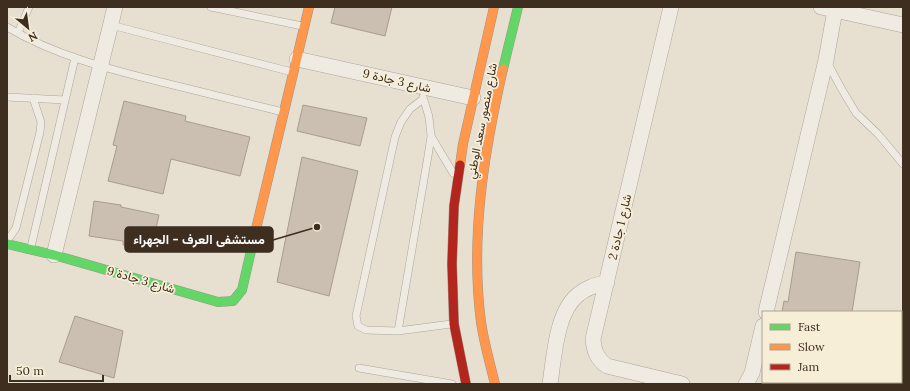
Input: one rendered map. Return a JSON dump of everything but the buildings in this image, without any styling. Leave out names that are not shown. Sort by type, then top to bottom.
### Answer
[{"type":"street","points":[[54,255],[115,7]]},
{"type":"street","name":"شارع 3 جادة 9","points":[[7,243],[218,302],[233,300],[242,290],[309,7]]},
{"type":"street","name":"شارع منصور سعد الوطني","points":[[466,384],[454,324],[452,264],[454,206],[463,144],[494,7]]},
{"type":"street","name":"شارع منصور سعد الوطني","points":[[495,384],[480,314],[476,258],[480,195],[489,133],[518,7]]},
{"type":"street","name":"شارع 1 جادة 2","points":[[671,7],[593,339],[593,345],[598,357],[607,366],[682,384]]},
{"type":"street","points":[[766,311],[826,60],[828,9],[903,25]]},
{"type":"street","name":"شارع 3 جادة 9","points":[[296,66],[422,93],[473,98]]},
{"type":"street","points":[[550,384],[560,325],[570,304],[578,294],[588,288],[607,282]]},
{"type":"street","points":[[746,384],[752,373],[762,330]]},
{"type":"lane","points":[[18,33],[29,7]]},
{"type":"lane","points":[[211,7],[304,27]]},
{"type":"lane","points":[[110,25],[296,66]]},
{"type":"lane","points":[[7,27],[51,49],[100,67],[285,112]]},
{"type":"lane","points":[[31,249],[75,58]]},
{"type":"lane","points":[[826,60],[840,88],[856,113],[878,134],[903,164]]},
{"type":"lane","points":[[398,332],[431,136],[429,117],[422,93]]},
{"type":"lane","points":[[422,93],[401,122],[395,137],[356,316],[358,326],[366,330],[398,332],[454,324]]},
{"type":"lane","points":[[7,97],[65,100]]},
{"type":"lane","points":[[7,243],[16,228],[40,132],[41,122],[33,98]]},
{"type":"lane","points":[[431,136],[458,180]]},
{"type":"lane","points":[[359,368],[452,384]]},
{"type":"traffic: fast","points":[[503,69],[518,7]]},
{"type":"traffic: fast","points":[[7,244],[54,255],[218,302],[233,301],[242,290],[256,229]]},
{"type":"traffic: slow","points":[[256,229],[309,7]]},
{"type":"traffic: slow","points":[[460,165],[463,144],[494,7]]},
{"type":"traffic: slow","points":[[495,384],[481,322],[477,258],[478,226],[485,163],[503,69]]},
{"type":"traffic: jam","points":[[460,165],[454,206],[452,264],[454,324],[466,384]]},
{"type":"place","name":"مستشفى العرف - الجهراء","points":[[317,227]]}]
